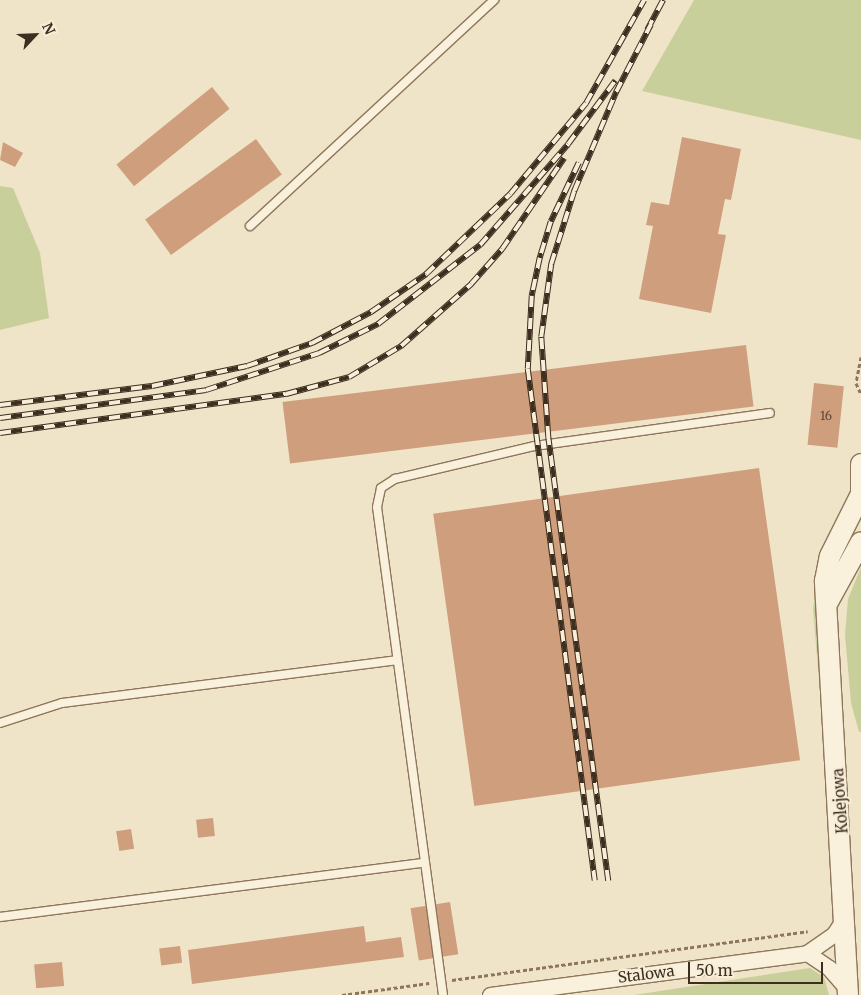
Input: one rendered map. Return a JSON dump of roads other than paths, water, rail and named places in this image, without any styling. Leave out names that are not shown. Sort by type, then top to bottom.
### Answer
[{"type":"street","points":[[861,464],[861,497]]},
{"type":"street","name":"Kolejowa","points":[[848,992],[846,916],[826,606],[830,556],[861,497]]},
{"type":"street","points":[[826,606],[861,542]]},
{"type":"street","points":[[846,916],[834,934],[807,953],[829,968],[848,992]]},
{"type":"street","name":"Stalowa","points":[[490,995],[807,953]]},
{"type":"lane","points":[[250,226],[494,0]]},
{"type":"lane","points":[[443,995],[423,863],[377,507],[386,484],[535,446],[770,413]]},
{"type":"lane","points":[[0,723],[62,703],[396,660]]},
{"type":"lane","points":[[0,917],[423,863]]},
{"type":"railway","points":[[0,405],[152,386],[247,366],[312,343],[371,312],[426,274],[510,194],[586,103],[644,0]]},
{"type":"railway","points":[[647,30],[663,0]]},
{"type":"railway","points":[[608,881],[548,437],[541,337],[551,264],[574,191],[616,92],[651,24]]},
{"type":"railway","points":[[0,418],[206,390],[319,353],[378,324],[480,245],[568,144],[615,81]]},
{"type":"railway","points":[[0,433],[286,394],[349,377],[401,346],[471,284],[502,249],[564,158]]},
{"type":"railway","points":[[579,163],[551,222],[540,258],[532,296],[528,369],[595,881]]}]
